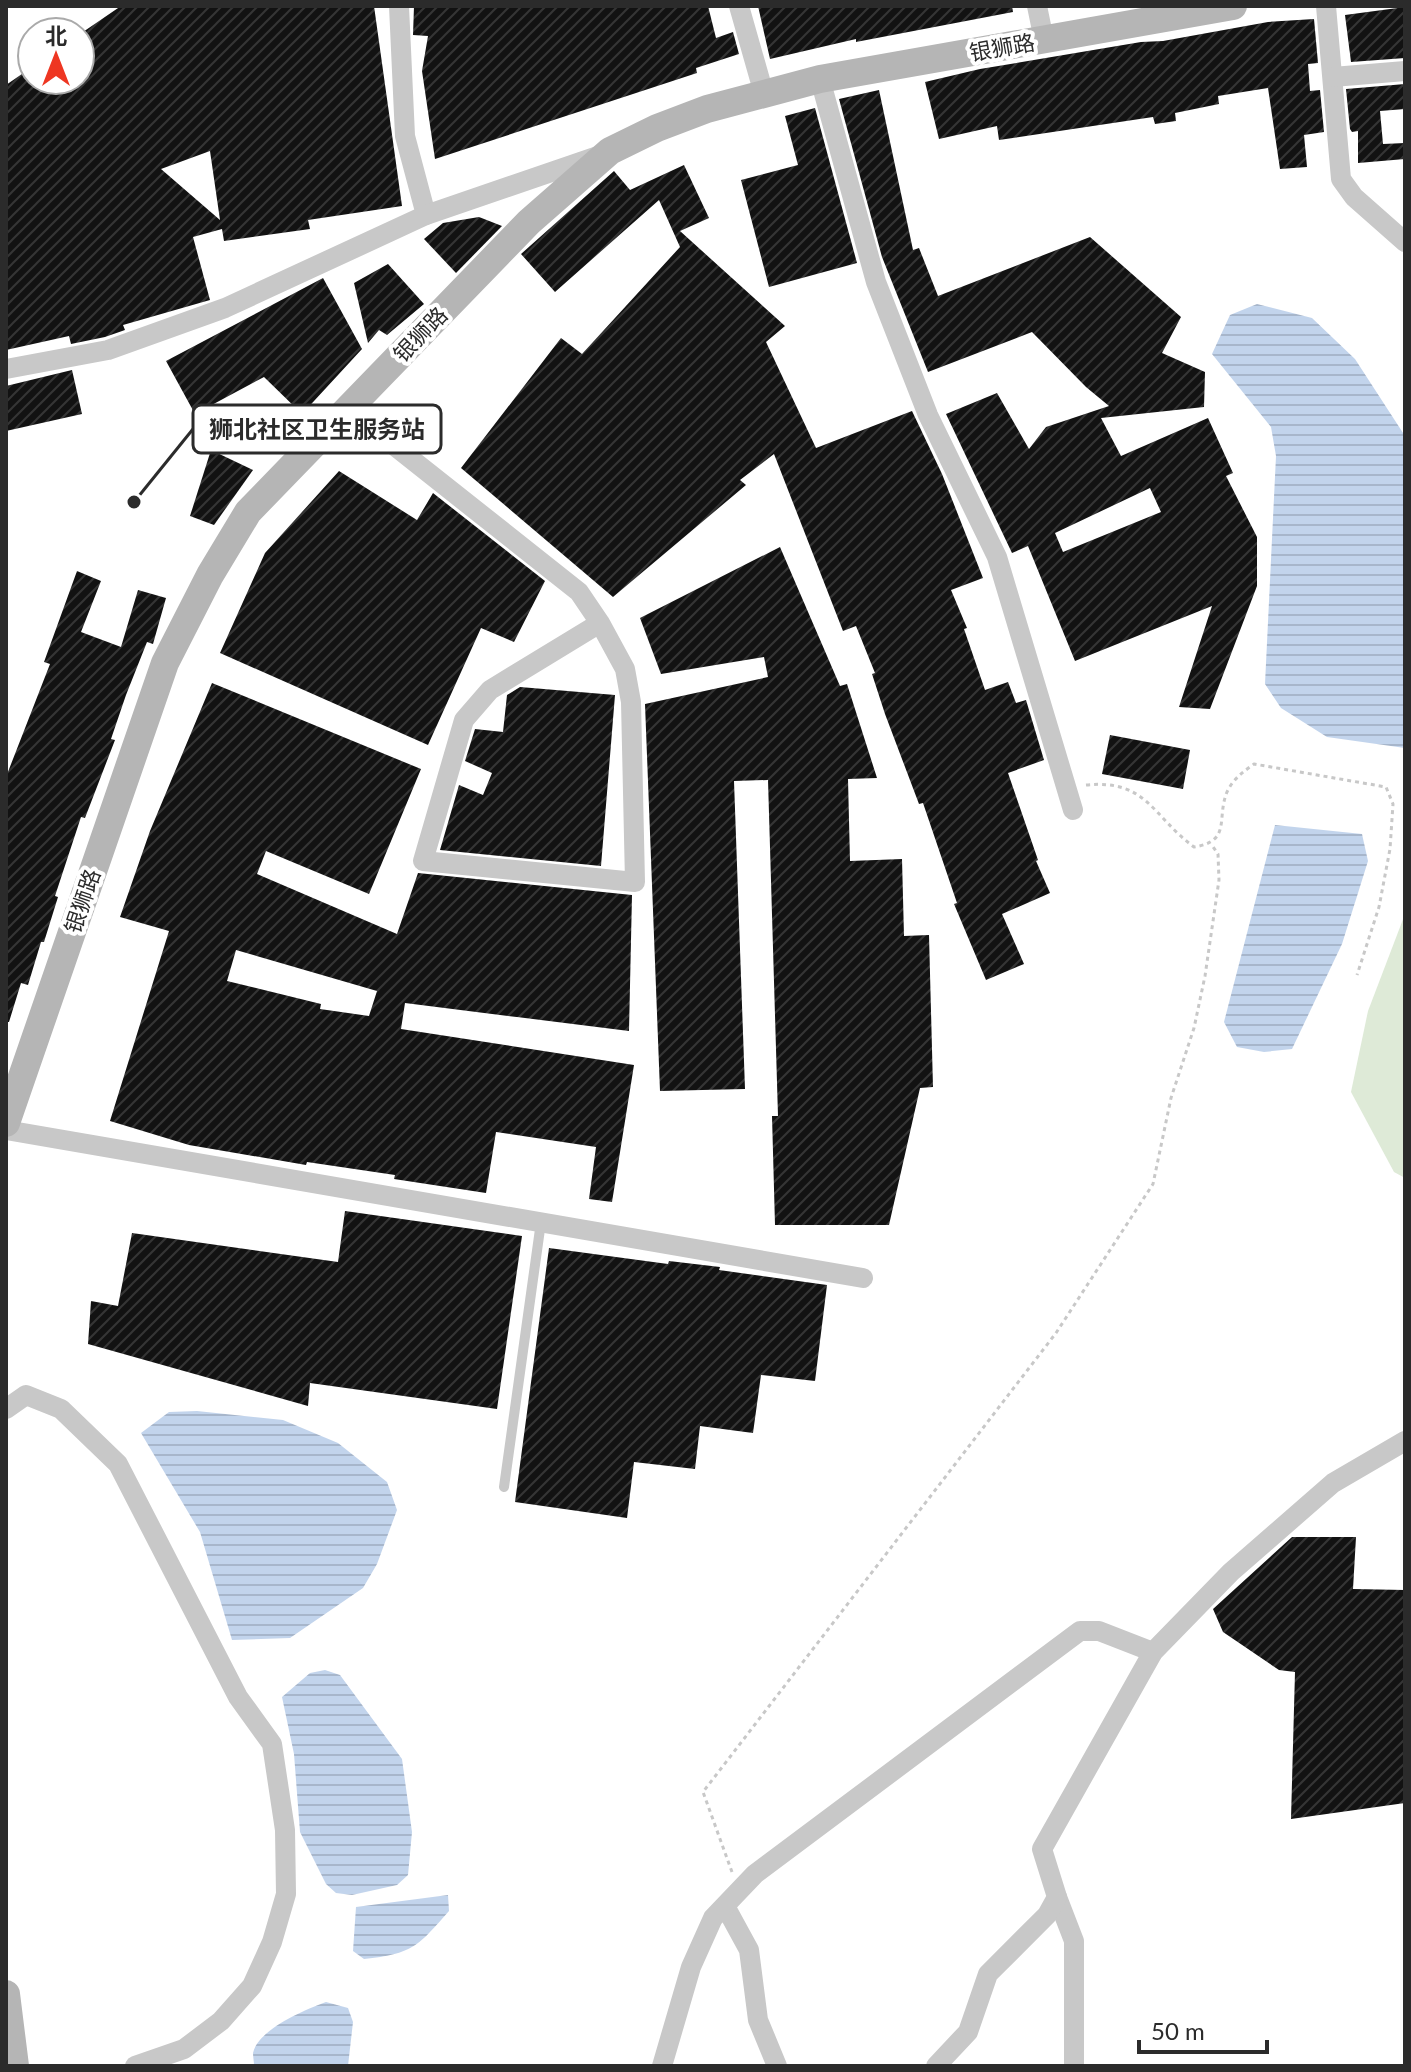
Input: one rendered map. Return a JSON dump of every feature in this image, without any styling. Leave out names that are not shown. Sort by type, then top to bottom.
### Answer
[{"type":"main road","name":"银狮路","points":[[6,1123],[165,663],[210,575],[248,512],[529,222],[610,151],[657,128],[707,109],[820,79],[1233,6]]},
{"type":"main road","points":[[6,1994],[15,2066]]},
{"type":"street","points":[[399,6],[405,136],[426,215]]},
{"type":"street","points":[[739,6],[764,94]]},
{"type":"street","points":[[1037,6],[1044,40]]},
{"type":"street","points":[[1326,6],[1341,179],[1354,197],[1405,242]]},
{"type":"street","points":[[1333,77],[1405,71]]},
{"type":"street","points":[[820,79],[876,282],[928,415],[997,557],[1073,810]]},
{"type":"street","points":[[6,369],[108,350],[225,308],[426,215],[610,151]]},
{"type":"street","points":[[348,409],[579,592],[600,623],[625,669],[631,702],[635,882],[423,861],[464,720],[490,690],[600,623]]},
{"type":"street","points":[[6,1130],[863,1278]]},
{"type":"street","points":[[6,1409],[26,1395],[61,1409],[118,1464],[231,1685],[272,1744],[285,1830],[286,1894],[272,1942],[252,1986],[221,2021],[184,2049],[135,2066]]},
{"type":"street","points":[[1074,2066],[1074,1941],[1042,1849],[1153,1652],[1231,1572],[1333,1483],[1405,1441]]},
{"type":"street","points":[[662,2066],[691,1967],[713,1918],[755,1874],[1080,1631],[1099,1631],[1153,1652]]},
{"type":"street","points":[[936,2066],[968,2032],[988,1974],[1047,1915],[1057,1897]]},
{"type":"street","points":[[725,1906],[749,1950],[758,2020],[777,2066]]},
{"type":"lane","points":[[504,1487],[541,1222]]},
{"type":"path","points":[[1066,787],[1105,783],[1134,790],[1157,810],[1176,834],[1194,847],[1211,844],[1219,835],[1226,794],[1236,777],[1254,764],[1386,787],[1393,804],[1390,849],[1379,907],[1357,975]]},
{"type":"path","points":[[739,1891],[703,1792],[1056,1333],[1153,1184],[1171,1098],[1194,1028],[1205,976],[1219,880],[1218,854],[1211,844]]},
{"type":"green space","points":[[1405,914],[1405,1178],[1394,1172],[1351,1092],[1368,1011]]},
{"type":"water","points":[[1257,304],[1312,318],[1355,359],[1405,436],[1405,748],[1327,737],[1281,708],[1265,684],[1276,456],[1271,427],[1212,354],[1230,315]]},
{"type":"water","points":[[1275,825],[1362,834],[1368,861],[1342,944],[1292,1049],[1264,1052],[1237,1047],[1224,1022]]},
{"type":"water","points":[[197,1411],[283,1420],[338,1443],[387,1482],[397,1510],[377,1564],[363,1588],[290,1638],[232,1640],[200,1532],[141,1433],[169,1412]]},
{"type":"water","points":[[325,1670],[340,1675],[402,1759],[412,1832],[408,1875],[397,1885],[352,1895],[336,1893],[326,1884],[300,1832],[294,1754],[282,1697],[310,1673]]},
{"type":"water","points":[[448,1895],[449,1911],[430,1933],[413,1946],[394,1954],[364,1959],[353,1951],[356,1907]]},
{"type":"water","points":[[326,2002],[348,2008],[353,2022],[348,2066],[254,2066],[253,2053],[257,2044],[273,2028]]},
{"type":"building","points":[[121,6],[374,6],[402,206],[308,220],[310,229],[224,241],[222,229],[193,237],[210,300],[123,325],[125,330],[105,337],[71,344],[69,336],[6,350],[6,85],[16,78],[16,96],[96,96],[96,23]],"holes":[[[210,151],[220,220],[161,169]]]},
{"type":"building","points":[[414,6],[708,6],[716,38],[733,32],[739,54],[696,68],[697,73],[435,159],[422,71],[428,36],[413,35]]},
{"type":"building","points":[[758,6],[1012,6],[1013,12],[856,42],[856,39],[770,59]]},
{"type":"building","points":[[1405,7],[1405,58],[1351,62],[1345,15]]},
{"type":"building","points":[[1314,19],[1318,63],[1308,64],[1310,91],[1320,90],[1324,132],[1304,135],[1307,167],[1280,169],[1268,88],[1218,96],[1219,104],[1175,113],[1176,121],[1155,124],[1153,117],[999,140],[997,126],[939,139],[925,82],[980,69],[1141,42],[1163,41],[1268,22]]},
{"type":"building","points":[[1405,84],[1405,109],[1380,111],[1383,144],[1405,143],[1405,159],[1358,163],[1358,131],[1352,132],[1350,129],[1346,89]]},
{"type":"building","points":[[879,90],[913,250],[919,248],[938,296],[1090,237],[1181,317],[1162,353],[1205,372],[1204,407],[1101,418],[1121,456],[1208,418],[1233,473],[1226,476],[1257,537],[1257,586],[1210,709],[1179,707],[1212,606],[1075,661],[1028,546],[1012,553],[946,414],[997,393],[1029,449],[1046,427],[1109,406],[1032,332],[928,372],[882,257],[839,99]],"holes":[[[1150,488],[1161,512],[1063,552],[1055,533]]]},
{"type":"building","points":[[815,108],[857,263],[769,287],[741,180],[798,165],[785,116]]},
{"type":"building","points":[[684,165],[709,218],[680,231],[785,326],[766,342],[816,448],[912,411],[942,474],[983,578],[951,590],[967,628],[964,629],[985,690],[1008,682],[1016,703],[1026,700],[1044,760],[1008,773],[1036,861],[1050,893],[1002,914],[1024,964],[986,980],[954,904],[957,903],[923,803],[919,804],[885,714],[872,674],[875,673],[856,626],[843,631],[774,454],[740,480],[746,485],[613,597],[461,468],[561,338],[582,354],[680,247],[659,200],[555,292],[521,254],[614,171],[630,190]]},
{"type":"building","points":[[479,217],[502,226],[456,273],[424,239],[443,223]]},
{"type":"building","points":[[388,264],[424,304],[387,335],[379,330],[368,343],[354,283]]},
{"type":"building","points":[[323,278],[362,349],[302,414],[264,377],[195,414],[166,361]]},
{"type":"building","points":[[72,370],[82,414],[6,431],[6,386]]},
{"type":"building","points":[[211,450],[253,470],[214,525],[190,516]]},
{"type":"building","points":[[339,471],[417,520],[433,493],[545,581],[514,642],[481,628],[428,745],[220,653],[265,553]]},
{"type":"building","points":[[780,547],[840,686],[847,684],[877,778],[848,779],[850,861],[902,859],[904,936],[929,935],[933,1087],[920,1088],[889,1225],[775,1225],[772,1116],[778,1116],[768,780],[734,781],[745,1089],[660,1091],[645,704],[768,677],[764,657],[661,674],[640,618]]},
{"type":"building","points":[[77,571],[101,581],[81,632],[121,647],[138,590],[166,598],[153,644],[147,642],[111,739],[115,740],[85,818],[81,817],[28,985],[21,983],[9,1022],[6,1022],[6,777],[50,664],[44,662]]},
{"type":"building","points":[[212,683],[421,769],[369,894],[266,851],[257,874],[397,934],[418,873],[632,895],[629,1031],[405,1003],[401,1029],[634,1065],[612,1202],[589,1199],[596,1147],[496,1132],[486,1193],[394,1179],[395,1175],[307,1162],[306,1165],[189,1145],[110,1121],[169,931],[120,917],[150,831]],"holes":[[[236,950],[377,991],[369,1016],[320,1009],[321,1004],[227,981]]]},
{"type":"building","points":[[520,687],[615,695],[601,866],[440,850],[459,785],[483,795],[492,773],[465,761],[475,729],[503,732],[507,695]]},
{"type":"building","points":[[1110,735],[1190,750],[1183,789],[1102,774]]},
{"type":"building","points":[[345,1211],[522,1236],[497,1409],[310,1383],[308,1406],[88,1344],[91,1301],[118,1306],[132,1233],[338,1262]]},
{"type":"building","points":[[549,1248],[668,1264],[669,1261],[720,1267],[719,1270],[827,1285],[815,1381],[761,1375],[753,1433],[700,1426],[695,1469],[634,1462],[627,1518],[515,1502]]},
{"type":"building","points":[[1292,1537],[1356,1537],[1353,1589],[1405,1590],[1405,1803],[1291,1819],[1295,1672],[1279,1670],[1223,1632],[1213,1609]]},
{"type":"place","name":"狮北社区卫生服务站","points":[[134,502]]}]
